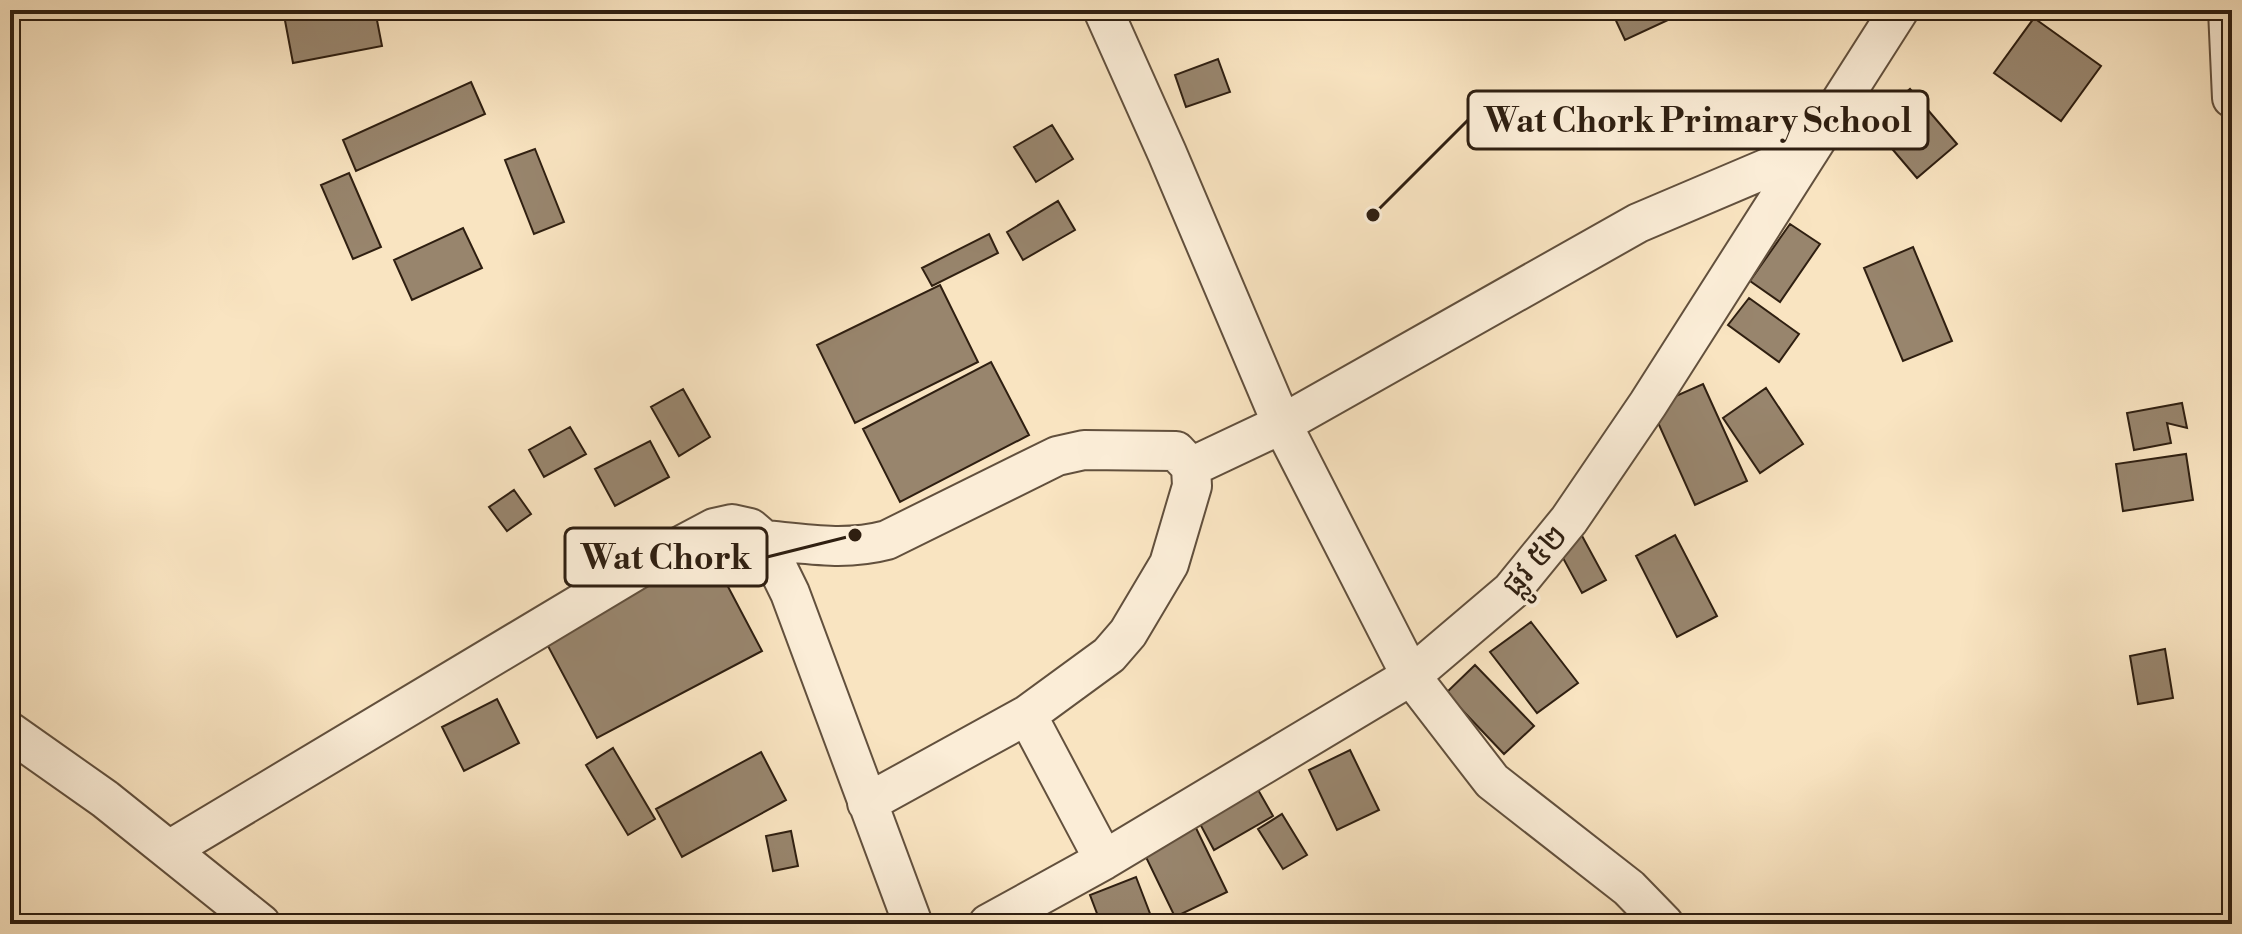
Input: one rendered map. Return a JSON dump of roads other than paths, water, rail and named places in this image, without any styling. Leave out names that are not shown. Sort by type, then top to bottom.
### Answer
[{"type":"street","points":[[1103,10],[1282,424],[1411,676],[1492,781],[1629,888],[1664,924]]},
{"type":"street","name":"ផ្លូវ ៥២","points":[[988,924],[1104,860],[1411,676],[1511,591],[1569,520],[1648,404],[1899,10]]},
{"type":"street","points":[[2228,10],[2232,98]]},
{"type":"street","points":[[1191,467],[1282,424],[1638,223],[1810,150]]},
{"type":"street","points":[[764,540],[839,547],[865,546],[887,540],[1057,456],[1084,450],[1176,451],[1191,467],[1192,486],[1169,564],[1128,633],[1109,655],[1027,715],[867,803]]},
{"type":"street","points":[[169,850],[623,578],[714,528],[732,524],[750,528],[764,540],[790,593],[913,924]]},
{"type":"street","points":[[1027,715],[1104,860]]},
{"type":"street","points":[[10,732],[105,799],[261,924]]},
{"type":"place","name":"Wat Chork Primary School","points":[[1373,215]]},
{"type":"place","name":"Wat Chork","points":[[855,535]]}]
